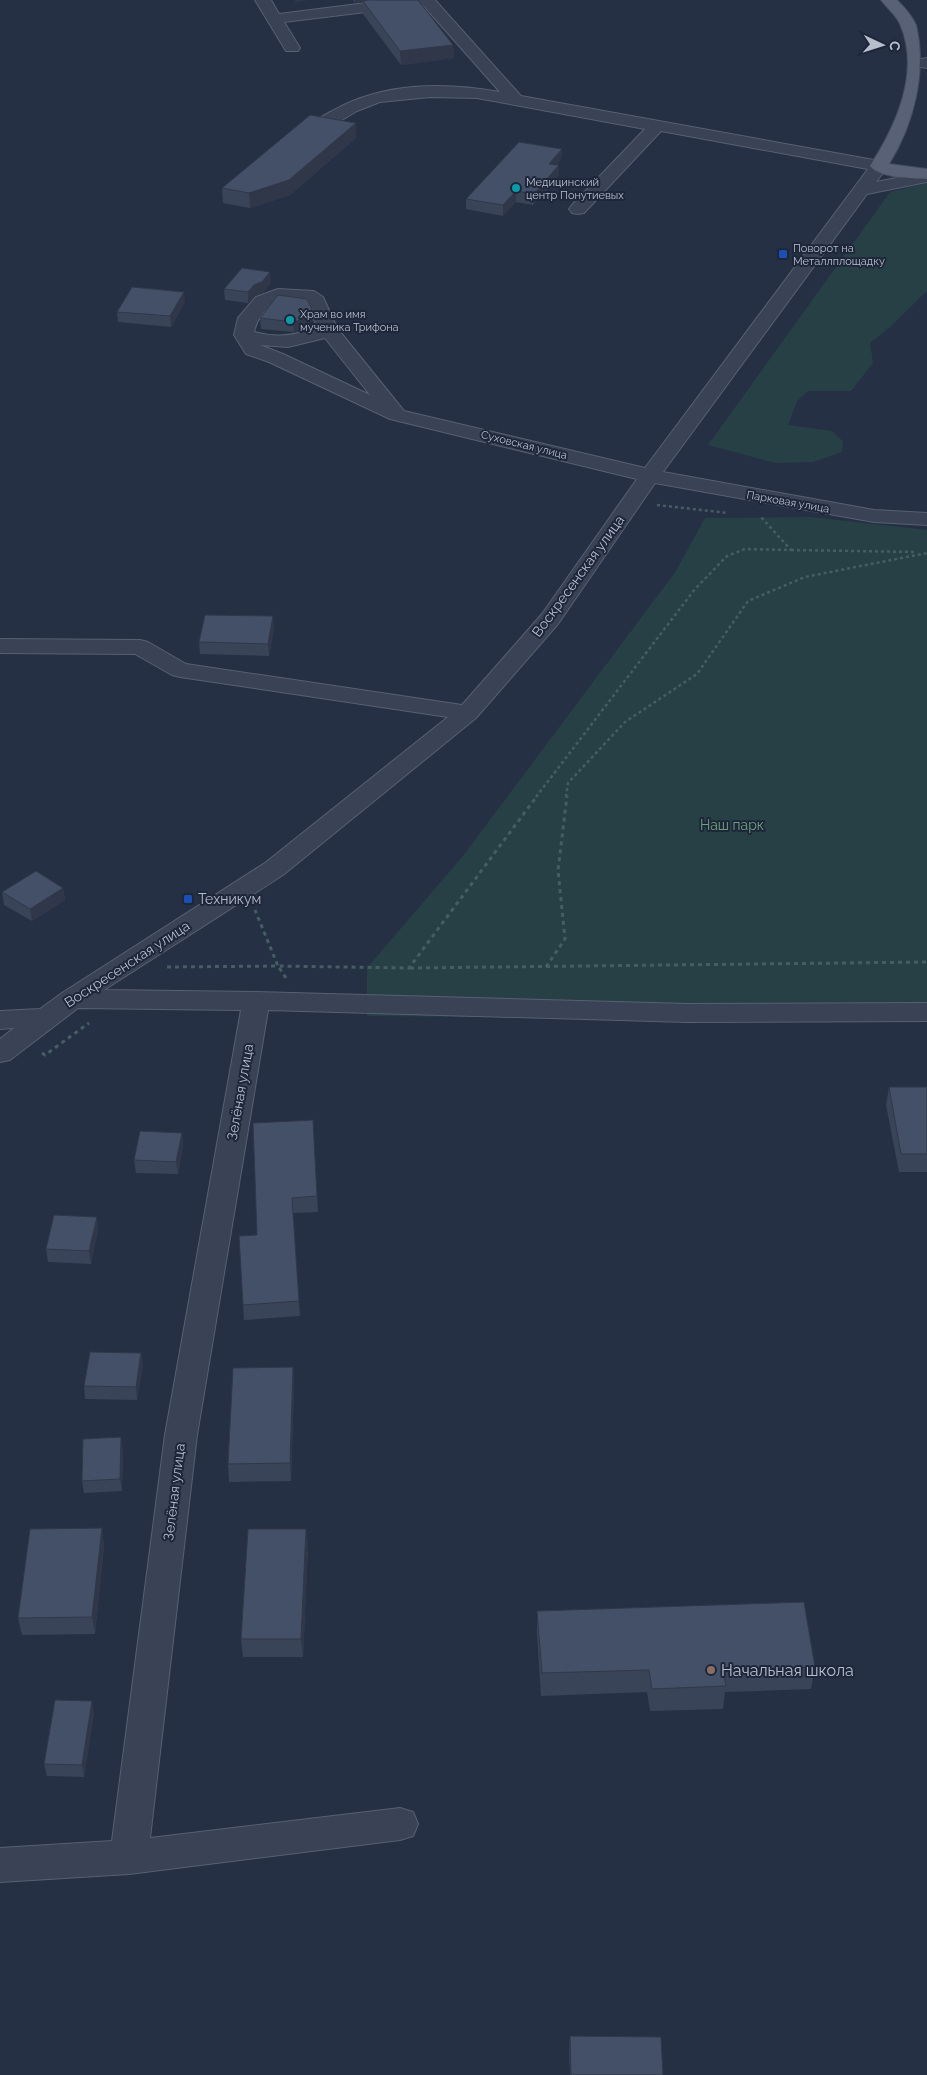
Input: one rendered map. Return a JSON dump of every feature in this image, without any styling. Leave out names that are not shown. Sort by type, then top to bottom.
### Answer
[{"type":"main road","name":"Воскресенская улица","points":[[879,166],[896,141],[915,103],[921,84],[924,63],[909,26],[889,0]]},
{"type":"main road","points":[[896,141],[897,158],[902,165],[927,175]]},
{"type":"main road","points":[[879,166],[894,171],[927,175]]},
{"type":"street","points":[[262,0],[292,48]]},
{"type":"street","points":[[274,19],[427,0],[514,98]]},
{"type":"street","points":[[321,125],[345,110],[383,96],[431,92],[477,93],[514,98],[879,166]]},
{"type":"street","points":[[578,209],[657,126]]},
{"type":"street","name":"Воскресенская улица","points":[[0,1053],[72,999],[274,869],[468,713],[550,619],[650,476],[879,166]]},
{"type":"street","points":[[861,190],[927,175]]},
{"type":"street","points":[[328,329],[302,340],[262,341],[244,334],[248,318],[264,301],[278,295],[306,295],[316,301],[328,329],[397,415]]},
{"type":"street","name":"Суховская улица","points":[[244,334],[253,350],[276,358],[397,415],[650,476]]},
{"type":"street","name":"Парковая улица","points":[[650,476],[827,509],[874,516],[927,519]]},
{"type":"street","points":[[0,646],[140,647],[180,670],[468,713]]},
{"type":"street","points":[[72,999],[256,1001],[687,1013],[927,1012]]},
{"type":"street","name":"Зелёная улица","points":[[129,1857],[181,1435],[256,1001]]},
{"type":"street","points":[[0,1020],[45,1018]]},
{"type":"street","points":[[0,1866],[129,1857],[400,1824]]},
{"type":"path","points":[[759,516],[791,550]]},
{"type":"path","points":[[410,968],[562,762],[695,589],[727,556],[745,549],[927,553]]},
{"type":"path","points":[[546,967],[566,939],[558,870],[568,783],[625,722],[697,674],[748,601],[805,577],[922,552]]},
{"type":"path","points":[[254,906],[278,966],[302,1003]]},
{"type":"path","points":[[173,962],[165,967],[410,968],[927,962]]},
{"type":"green space","points":[[927,183],[927,291],[890,327],[870,343],[873,363],[851,391],[808,391],[797,401],[788,425],[832,431],[843,441],[842,452],[813,462],[775,463],[708,445],[890,192]]},
{"type":"green space","name":"Наш парк","points":[[811,517],[927,530],[927,1021],[367,1016],[367,968],[463,856],[676,571],[705,518]]},
{"type":"building","points":[[418,0],[453,45],[400,51],[363,1]]},
{"type":"building","points":[[310,115],[356,123],[289,180],[249,193],[222,188]]},
{"type":"building","name":"Медицинский центр Понутиевых","points":[[519,142],[562,149],[549,164],[559,165],[534,194],[516,191],[503,205],[466,199]]},
{"type":"building","points":[[242,268],[270,272],[262,282],[254,285],[248,292],[224,289]]},
{"type":"building","points":[[132,287],[184,292],[170,316],[117,312]]},
{"type":"building","points":[[278,295],[307,299],[312,309],[304,319],[293,322],[260,318]]},
{"type":"building","points":[[205,615],[273,616],[268,644],[199,642]]},
{"type":"building","points":[[36,871],[63,888],[30,909],[2,892]]},
{"type":"building","points":[[889,1087],[927,1087],[927,1154],[901,1154]]},
{"type":"building","points":[[313,1120],[317,1196],[292,1198],[299,1301],[243,1305],[239,1236],[257,1235],[253,1123]]},
{"type":"building","points":[[140,1131],[182,1133],[176,1162],[134,1160]]},
{"type":"building","points":[[54,1215],[97,1217],[89,1251],[46,1249]]},
{"type":"building","points":[[90,1352],[141,1353],[136,1387],[84,1386]]},
{"type":"building","points":[[293,1367],[290,1463],[228,1464],[233,1368]]},
{"type":"building","points":[[121,1437],[120,1479],[82,1481],[83,1439]]},
{"type":"building","points":[[102,1528],[92,1617],[18,1618],[30,1529]]},
{"type":"building","points":[[248,1529],[306,1529],[301,1639],[241,1639]]},
{"type":"building","points":[[804,1602],[815,1667],[723,1670],[726,1686],[652,1689],[649,1670],[542,1673],[537,1611]]},
{"type":"building","points":[[55,1700],[92,1701],[82,1765],[44,1764]]},
{"type":"building","points":[[570,2036],[661,2037],[663,2075],[571,2075]]},
{"type":"place","name":"Медицинский центр Понутиевых","points":[[516,188]]},
{"type":"place","name":"Поворот на Металлплощадку","points":[[783,254]]},
{"type":"place","name":"Храм во имя мученика Трифона","points":[[290,320]]},
{"type":"place","name":"Техникум","points":[[188,899]]},
{"type":"place","name":"Начальная школа","points":[[711,1670]]}]
